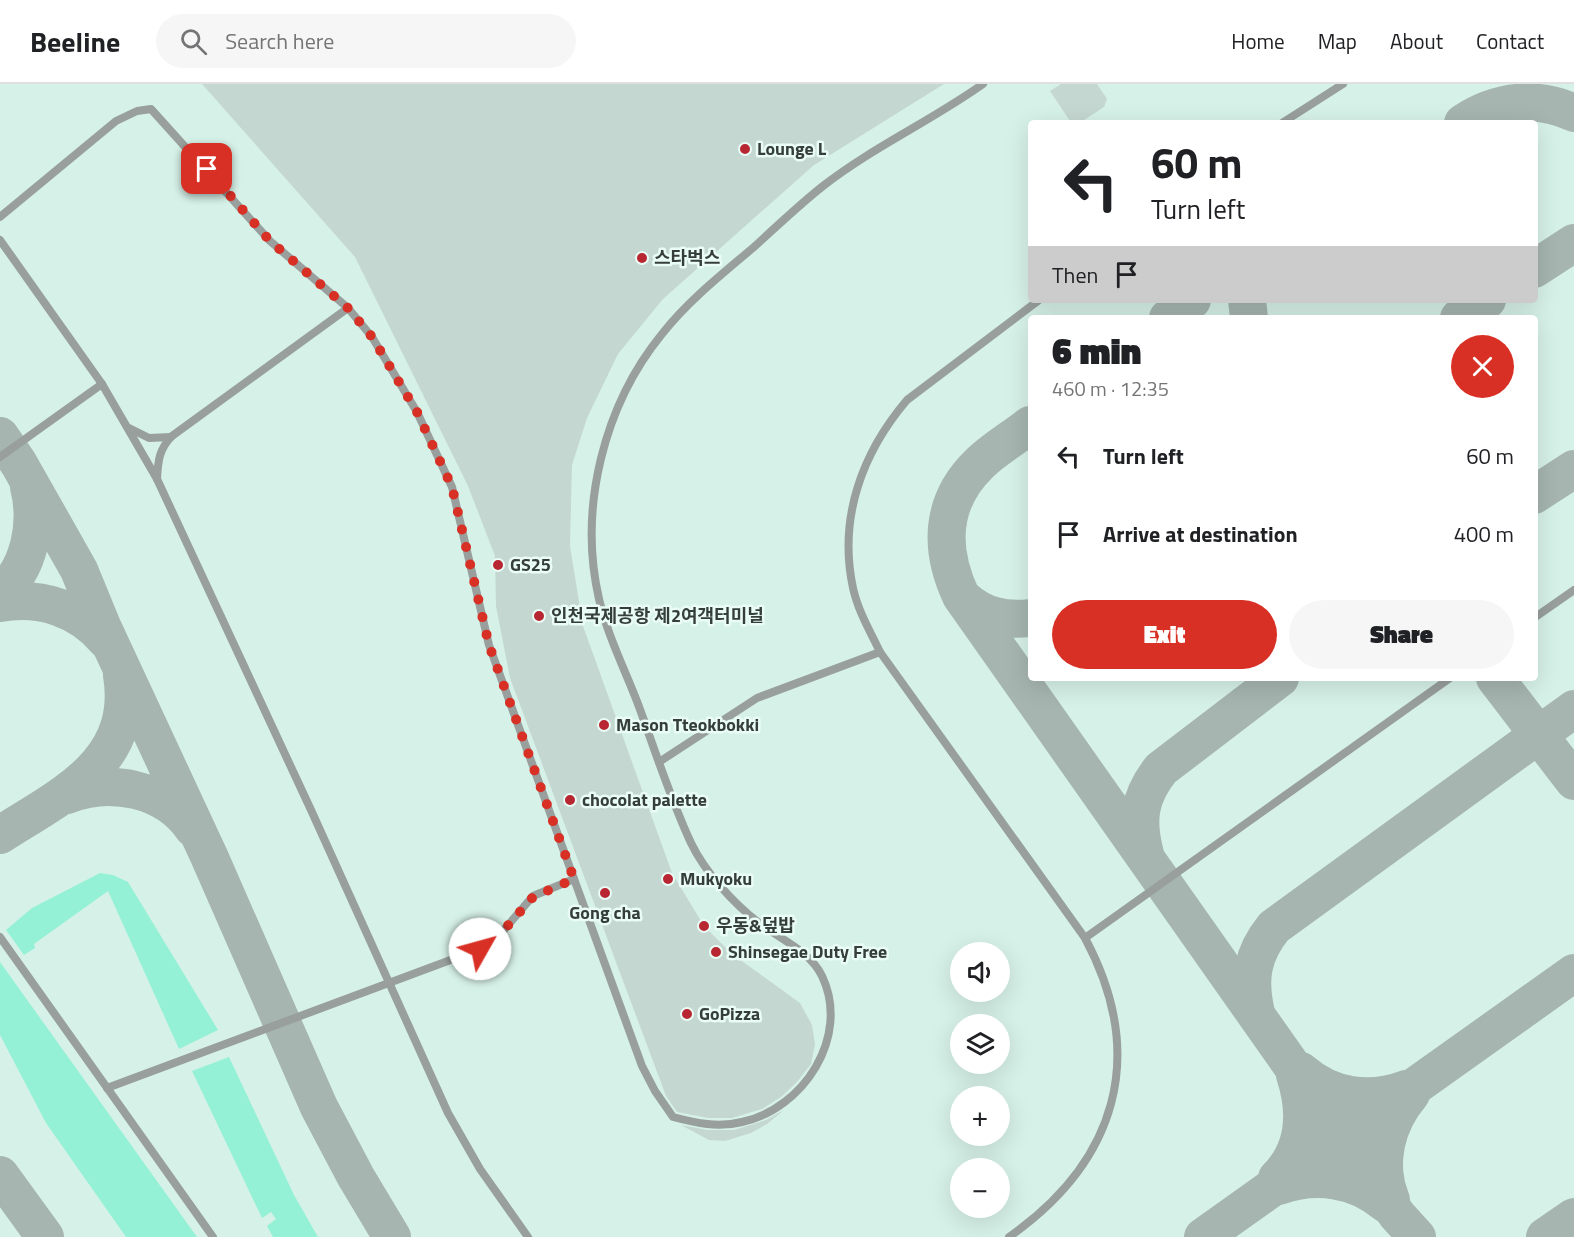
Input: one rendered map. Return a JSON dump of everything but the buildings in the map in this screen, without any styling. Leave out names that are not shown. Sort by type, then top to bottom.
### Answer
[{"type":"lane","points":[[0,217],[116,121],[136,111],[151,109],[270,241],[348,308],[372,337],[417,412],[452,487],[489,645],[642,1066],[655,1091],[673,1117],[718,1126],[743,1122],[768,1113],[790,1098],[814,1070],[825,1050],[832,1023],[830,1000],[822,976],[812,960],[756,921],[718,882],[692,845],[599,600],[592,550],[592,507],[599,466],[622,394],[639,365],[685,307],[823,186],[983,84]]},
{"type":"lane","points":[[1287,120],[1343,84]]},
{"type":"lane","points":[[0,240],[102,384],[157,479],[448,1113],[480,1169],[528,1237]]},
{"type":"lane","points":[[1009,1237],[1048,1208],[1082,1168],[1106,1121],[1114,1091],[1117,1063],[1115,1020],[1101,968],[1085,938],[880,652],[861,612],[853,588],[849,557],[854,494],[867,459],[879,436],[907,400],[1036,303]]},
{"type":"lane","points":[[157,479],[159,456],[165,443],[172,436],[348,308]]},
{"type":"lane","points":[[0,457],[102,384]]},
{"type":"lane","points":[[128,428],[149,438],[172,436]]},
{"type":"lane","points":[[1538,615],[1574,590]]},
{"type":"lane","points":[[659,762],[758,698],[880,652]]},
{"type":"lane","points":[[1085,938],[1446,681]]},
{"type":"lane","points":[[107,1088],[480,949],[497,938],[533,897],[574,879]]},
{"type":"lane","points":[[0,937],[213,1237]]},
{"type":"shaded area","points":[[0,84],[1574,84],[1574,1237],[0,1237]]},
{"type":"green space","points":[[100,873],[113,875],[128,882],[218,1030],[179,1049],[108,891],[34,944],[35,948],[24,955],[6,930],[32,908]]},
{"type":"green space","points":[[0,962],[197,1237],[126,1237],[46,1123],[0,1035]]},
{"type":"green space","points":[[229,1057],[294,1195],[318,1237],[273,1237],[267,1226],[276,1219],[271,1212],[262,1218],[192,1071]]},
{"type":"taxiway","points":[[1469,120],[1503,105],[1531,102],[1560,107],[1574,113]]},
{"type":"taxiway","points":[[1538,266],[1574,243]]},
{"type":"taxiway","points":[[1172,315],[1188,303]]},
{"type":"taxiway","points":[[1247,303],[1249,315]]},
{"type":"taxiway","points":[[1464,315],[1482,303]]},
{"type":"taxiway","points":[[1028,426],[979,464],[966,479],[950,510],[947,527],[949,561],[961,596],[1397,1215],[1417,1237]]},
{"type":"taxiway","points":[[0,436],[19,464],[79,570],[102,626],[209,856],[319,1107],[356,1177],[392,1237]]},
{"type":"taxiway","points":[[1538,492],[1574,469]]},
{"type":"taxiway","points":[[0,593],[18,571],[29,544],[32,530],[32,501],[29,487]]},
{"type":"taxiway","points":[[963,598],[978,609],[994,616],[1011,619],[1028,618]]},
{"type":"taxiway","points":[[0,603],[30,601],[59,607],[84,620],[106,640]]},
{"type":"taxiway","points":[[0,835],[70,790],[90,773],[106,754],[118,732],[123,706],[122,675]]},
{"type":"taxiway","points":[[1145,854],[1140,820],[1141,809],[1148,789],[1161,769],[1276,681]]},
{"type":"taxiway","points":[[1497,681],[1574,781]]},
{"type":"taxiway","points":[[1256,1013],[1252,989],[1254,967],[1261,947],[1274,927],[1574,709]]},
{"type":"taxiway","points":[[67,795],[101,787],[136,790],[152,795],[168,804],[193,828]]},
{"type":"taxiway","points":[[1203,1237],[1574,973]]},
{"type":"taxiway","points":[[1301,1071],[1325,1087],[1351,1095],[1378,1096],[1406,1089]]},
{"type":"taxiway","points":[[1277,1178],[1287,1167],[1299,1142],[1302,1116],[1295,1075]]},
{"type":"taxiway","points":[[1391,1200],[1384,1172],[1386,1144],[1395,1118],[1411,1094]]},
{"type":"taxiway","points":[[0,1175],[45,1237]]},
{"type":"taxiway","points":[[1279,1186],[1307,1180],[1335,1180],[1362,1188],[1386,1204]]},
{"type":"taxiway","points":[[1545,1237],[1574,1217]]},
{"type":"place","name":"Lounge L","points":[[745,149]]},
{"type":"place","name":"스타벅스","points":[[642,258]]},
{"type":"place","name":"GS25","points":[[498,565]]},
{"type":"place","name":"인천국제공항 제2여객터미널","points":[[539,616]]},
{"type":"place","name":"Mason Tteokbokki","points":[[604,725]]},
{"type":"place","name":"chocolat palette","points":[[570,800]]},
{"type":"place","name":"Mukyoku","points":[[668,879]]},
{"type":"place","name":"Gong cha","points":[[605,893]]},
{"type":"place","name":"우동&덮밥","points":[[704,926]]},
{"type":"place","name":"Shinsegae Duty Free","points":[[716,952]]},
{"type":"place","name":"GoPizza","points":[[687,1014]]},
{"type":"route","points":[[207,169],[270,241],[348,308],[372,337],[417,412],[452,487],[489,645],[574,879],[533,897],[497,938],[480,949]]}]
